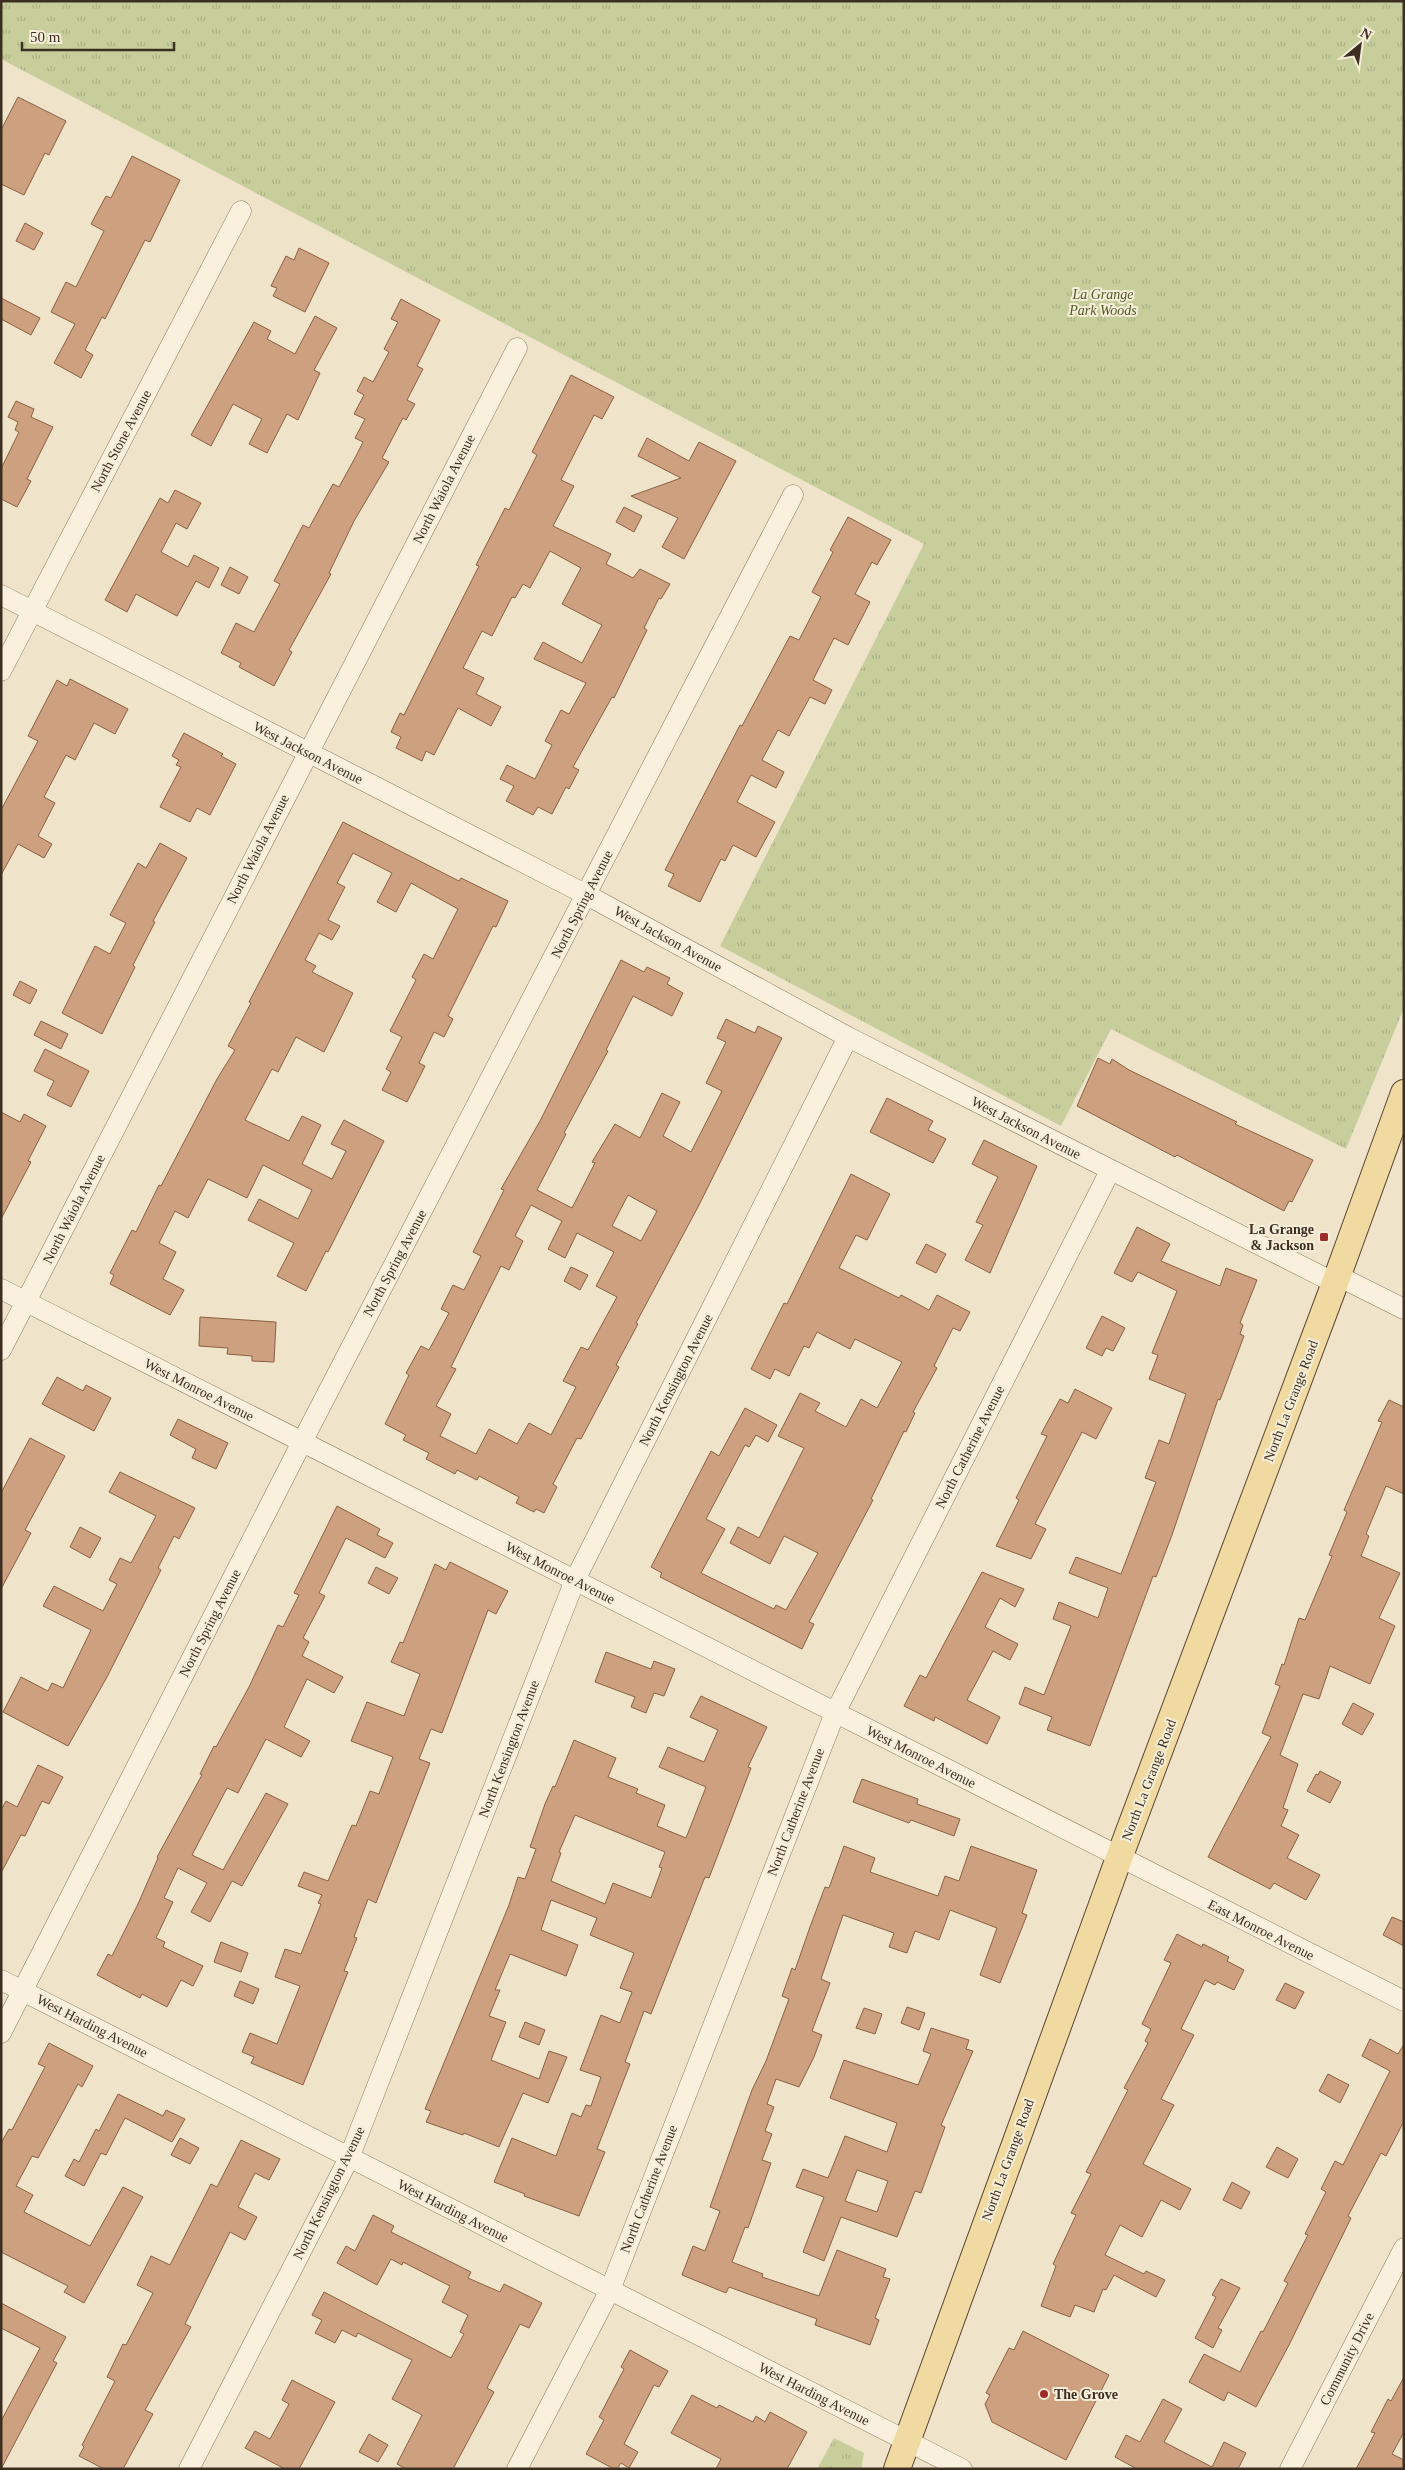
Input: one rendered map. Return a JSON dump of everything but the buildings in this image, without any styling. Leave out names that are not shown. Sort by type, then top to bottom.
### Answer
[{"type":"main road","name":"North La Grange Road","points":[[897,2469],[905,2440],[1119,1858],[1404,1092]]},
{"type":"street","name":"North Stone Avenue","points":[[1,671],[242,212]]},
{"type":"street","name":"North Waiola Avenue","points":[[1,1350],[516,348]]},
{"type":"street","name":"North Spring Avenue","points":[[1,2033],[302,1442],[588,894],[793,495]]},
{"type":"street","name":"West Jackson Avenue","points":[[1,595],[307,753],[588,894],[848,1037],[1110,1171],[1336,1279],[1404,1309]]},
{"type":"street","name":"North Kensington Avenue","points":[[189,2469],[349,2158],[575,1580],[848,1037]]},
{"type":"street","name":"North Catherine Avenue","points":[[517,2469],[610,2290],[835,1713],[1110,1171]]},
{"type":"street","name":"West Monroe Avenue","points":[[1,1289],[1119,1858]]},
{"type":"street","name":"East Monroe Avenue","points":[[1119,1858],[1404,2001]]},
{"type":"street","name":"West Harding Avenue","points":[[1,1980],[962,2469]]},
{"type":"street","name":"Community Drive","points":[[1290,2469],[1404,2248]]},
{"type":"green space","name":"La Grange Park Woods","points":[[1,1],[1404,1],[1404,1008],[1346,1149],[1111,1029],[1061,1126],[720,946],[924,544],[1,59]]},
{"type":"green space","points":[[834,2438],[864,2453],[861,2469],[817,2469]]},
{"type":"place","name":"La Grange & Jackson","points":[[1324,1237]]},
{"type":"place","name":"The Grove","points":[[1044,2394]]}]
